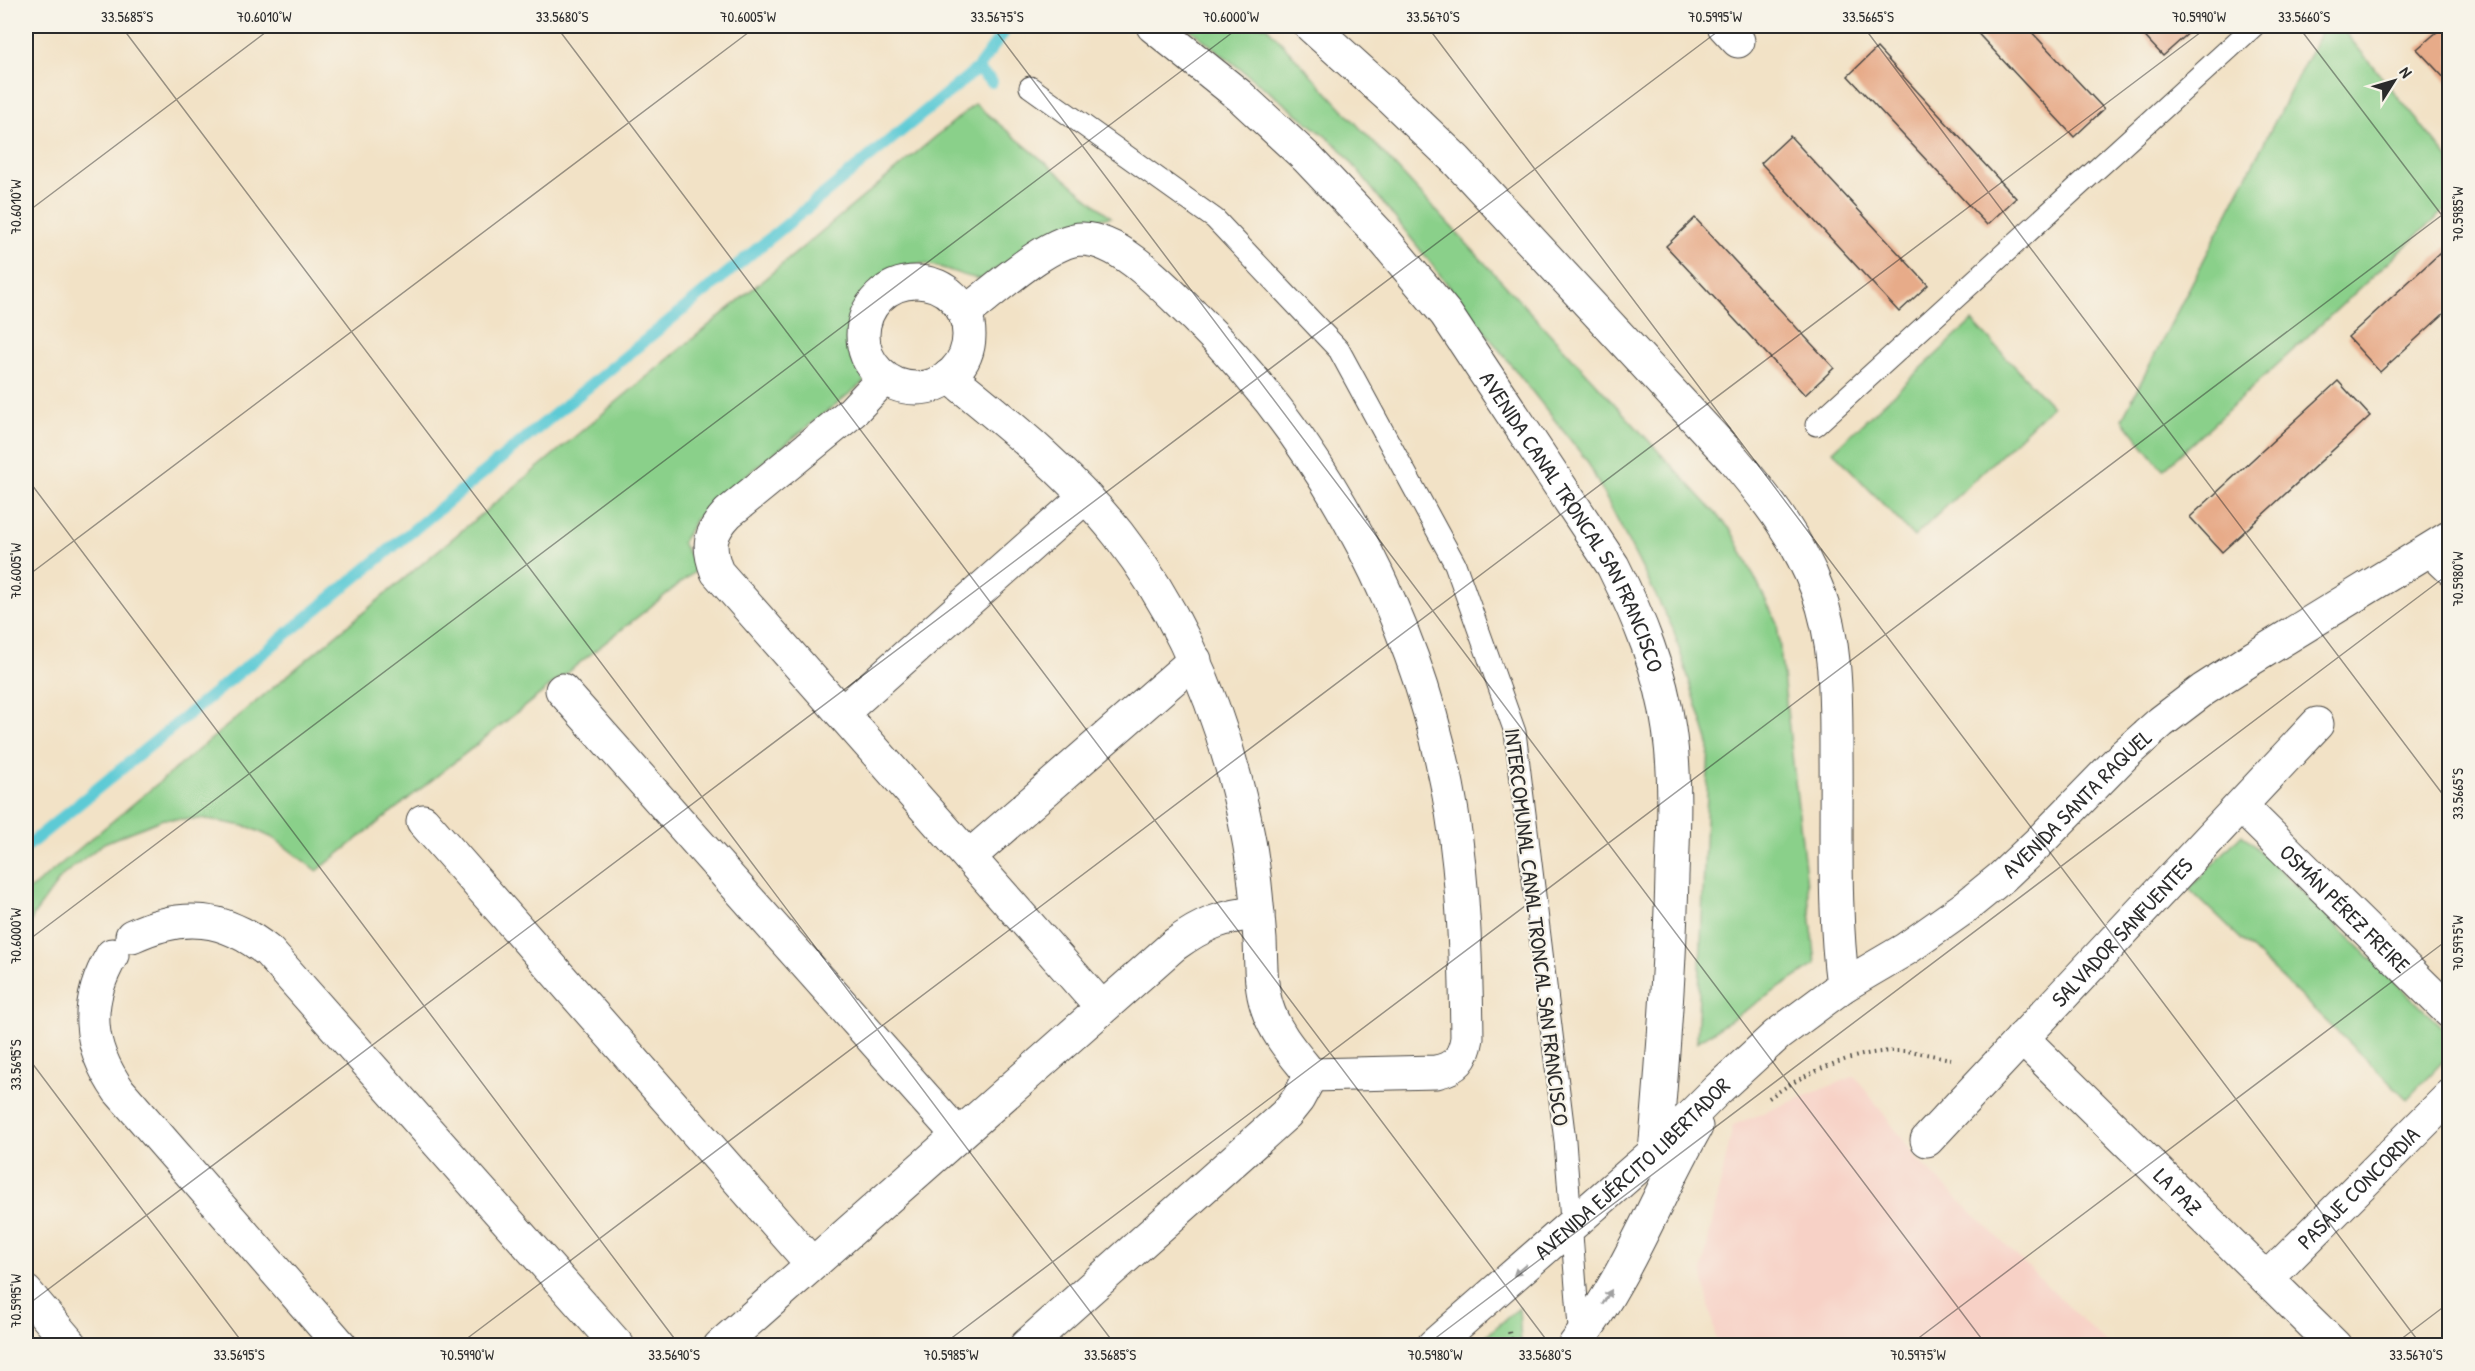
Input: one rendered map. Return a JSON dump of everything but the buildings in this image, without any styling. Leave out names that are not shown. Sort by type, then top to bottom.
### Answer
[{"type":"street","name":"AVENIDA CANAL TRONCAL SAN FRANCISCO","points":[[1153,26],[1240,96],[1307,158],[1379,234],[1446,314],[1613,566],[1634,609],[1662,690],[1673,766],[1671,938],[1655,1152]]},
{"type":"street","points":[[1311,26],[1394,100],[1479,186],[1734,460],[1784,523],[1803,556],[1818,590],[1827,621],[1836,684],[1837,940],[1843,986]]},
{"type":"street","points":[[965,313],[1046,252],[1062,243],[1080,239],[1095,240],[1122,252],[1176,299],[1254,381],[1294,434],[1331,489],[1364,550],[1393,612],[1421,688],[1437,743],[1452,810],[1461,879],[1466,948],[1467,1038],[1465,1050],[1459,1062],[1448,1070],[1436,1072],[1311,1075]]},
{"type":"street","points":[[906,282],[924,282],[941,287],[955,298],[965,313],[970,329],[969,347],[962,363],[949,375],[935,385],[918,389],[900,386],[884,378],[872,365],[865,348],[863,331],[867,314],[876,299],[890,288],[906,282]]},
{"type":"street","points":[[949,375],[1012,428],[1085,497],[1118,533],[1172,615],[1195,660],[1221,724],[1239,791],[1251,851],[1263,992],[1267,1007],[1280,1035],[1311,1075]]},
{"type":"street","points":[[884,378],[852,412],[716,525],[710,541],[711,557],[717,572],[1102,1008]]},
{"type":"street","points":[[842,713],[1085,497]]},
{"type":"street","name":"AVENIDA SANTA RAQUEL","points":[[1718,1089],[1777,1035],[1843,986],[1906,949],[1964,908],[2039,842],[2124,755],[2161,722],[2203,690],[2443,552]]},
{"type":"street","points":[[969,857],[1195,660]]},
{"type":"street","points":[[562,690],[958,1135]]},
{"type":"street","name":"SALVADOR SANFUENTES","points":[[1927,1140],[2317,724]]},
{"type":"street","name":"OSMÁN PÉREZ FREIRE","points":[[2241,806],[2450,1012]]},
{"type":"street","points":[[423,821],[812,1264]]},
{"type":"street","points":[[720,1346],[1174,945],[1193,931],[1231,915],[1258,913]]},
{"type":"street","points":[[341,1346],[119,1091],[107,1074],[98,1054],[92,1014],[95,993],[102,973],[122,946],[151,927],[171,921],[193,920],[234,928],[252,938],[269,952],[618,1346]]},
{"type":"street","name":"LA PAZ","points":[[2022,1038],[2335,1346]]},
{"type":"street","points":[[1026,1346],[1286,1114],[1298,1099],[1311,1075]]},
{"type":"street","name":"AVENIDA EJÉRCITO LIBERTADOR","points":[[1433,1346],[1655,1152],[1718,1089]]},
{"type":"street","name":"AVENIDA EJÉRCITO LIBERTADOR","points":[[1579,1343],[1623,1270],[1677,1160],[1718,1089]]},
{"type":"street","name":"PASAJE CONCORDIA","points":[[2267,1279],[2450,1096]]},
{"type":"street","points":[[26,1292],[72,1346]]},
{"type":"lane","points":[[1816,425],[2254,26]]},
{"type":"lane","name":"INTERCOMUNAL CANAL TRONCAL SAN FRANCISCO","points":[[1030,87],[1215,219],[1339,350],[1455,564],[1515,732],[1558,1077],[1572,1225],[1579,1343]]},
{"type":"path","points":[[1760,1104],[1797,1079],[1850,1058],[1899,1051],[1996,1066]]},
{"type":"shaded area","points":[[1855,1076],[1919,1161],[2108,1345],[1717,1345],[1702,1270],[1733,1125]]},
{"type":"green space","points":[[1186,26],[1266,26],[1731,530],[1777,623],[1816,964],[1697,1042],[1709,744],[1673,629],[1587,461],[1339,147]]},
{"type":"green space","points":[[2324,26],[2340,26],[2449,159],[2449,206],[2163,470],[2122,419]]},
{"type":"green space","points":[[975,104],[1111,217],[1066,225],[981,279],[932,265],[919,264],[898,270],[877,284],[862,300],[858,308],[856,325],[864,382],[720,496],[696,519],[682,543],[698,569],[317,871],[275,839],[249,827],[206,819],[163,819],[104,843],[62,876],[33,916],[26,936],[26,893]]},
{"type":"green space","points":[[1972,321],[2052,406],[1914,537],[1833,451]]},
{"type":"green space","points":[[2242,834],[2449,1034],[2449,1055],[2407,1099],[2189,889]]},
{"type":"green space","points":[[1519,1308],[1521,1345],[1475,1345]]},
{"type":"waterway","points":[[992,82],[977,69],[1004,32],[1004,26]]},
{"type":"waterway","points":[[26,847],[977,69]]}]
